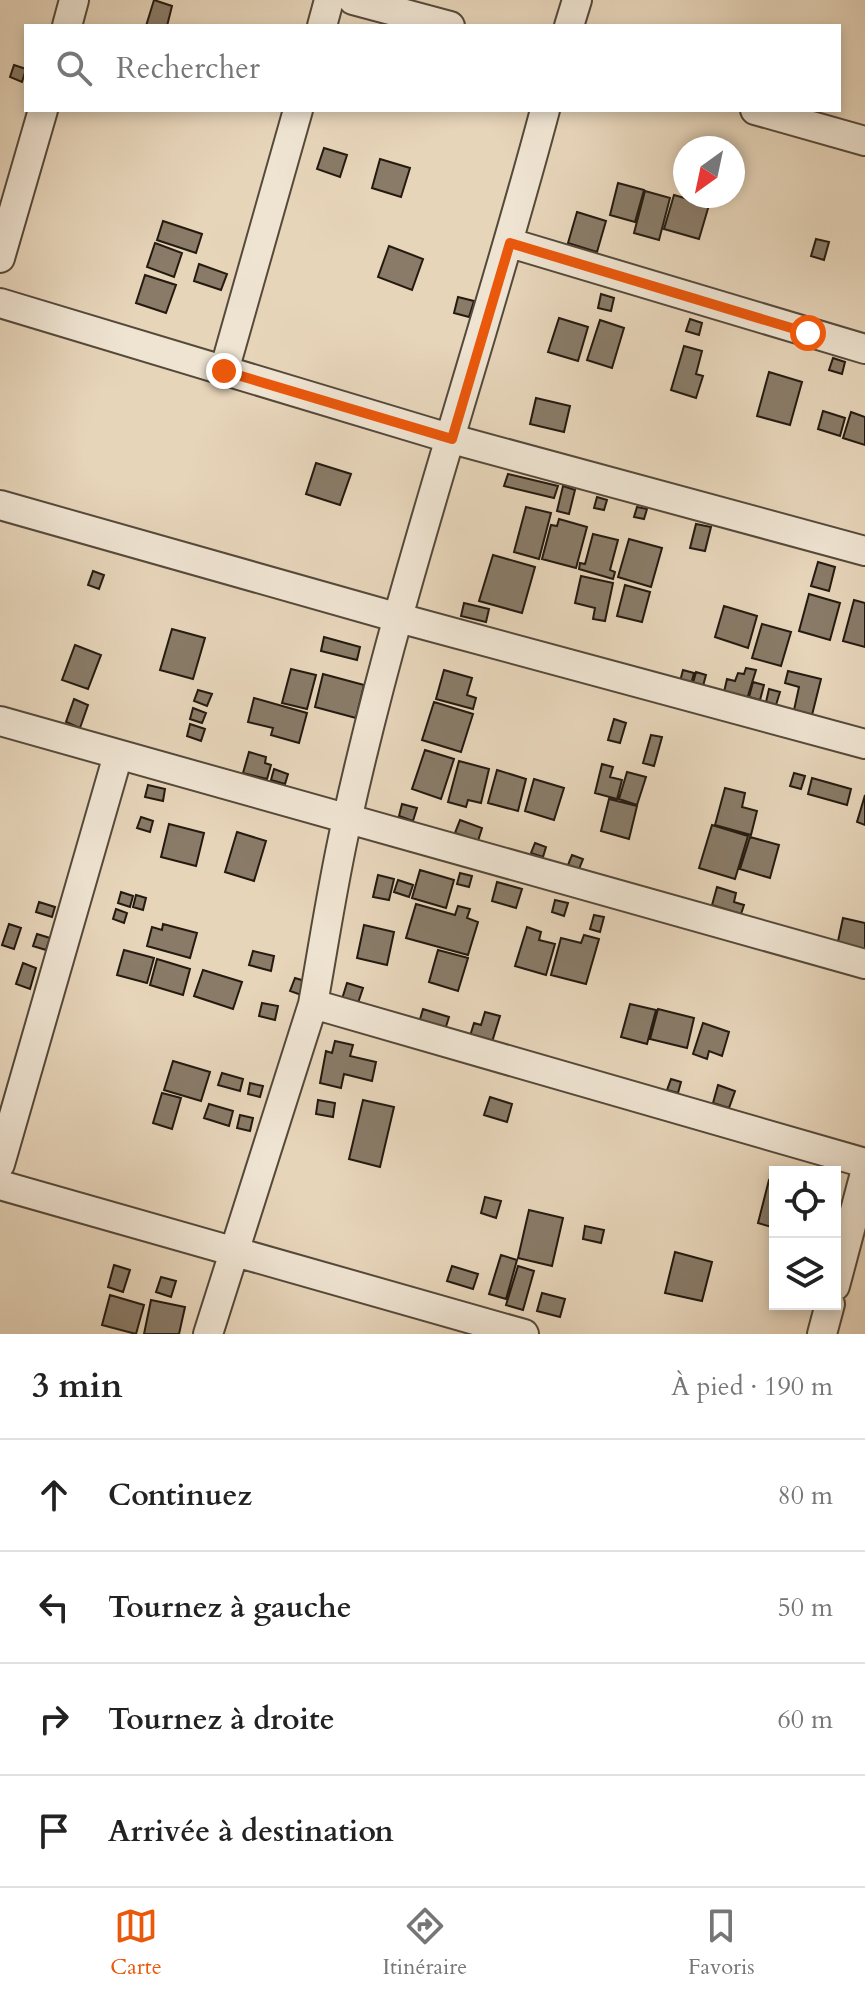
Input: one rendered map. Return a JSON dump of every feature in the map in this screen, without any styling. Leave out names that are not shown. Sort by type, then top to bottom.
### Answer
[{"type":"street","points":[[68,24],[74,0]]},
{"type":"street","points":[[323,24],[329,0]]},
{"type":"street","points":[[353,0],[443,24]]},
{"type":"street","points":[[570,24],[577,0]]},
{"type":"street","points":[[0,258],[42,112]]},
{"type":"street","points":[[224,371],[297,112]]},
{"type":"street","points":[[208,1334],[313,1004],[346,820],[399,618],[510,243],[544,112]]},
{"type":"street","points":[[762,112],[865,141]]},
{"type":"street","points":[[510,243],[865,349]]},
{"type":"street","points":[[0,303],[452,439],[865,551]]},
{"type":"street","points":[[0,505],[399,618],[865,744]]},
{"type":"street","points":[[0,721],[865,964]]},
{"type":"street","points":[[0,1164],[118,755]]},
{"type":"street","points":[[313,1004],[865,1163]]},
{"type":"street","points":[[841,1263],[865,1173]]},
{"type":"street","points":[[0,1185],[524,1334]]},
{"type":"street","points":[[822,1334],[828,1310]]},
{"type":"building","points":[[154,0],[172,6],[168,24],[147,24]]},
{"type":"building","points":[[14,65],[24,68],[22,82],[10,77]]},
{"type":"building","points":[[324,148],[347,155],[340,177],[317,169]]},
{"type":"building","points":[[380,159],[410,168],[401,197],[372,188]]},
{"type":"building","points":[[618,183],[644,190],[635,222],[610,215]]},
{"type":"building","points":[[645,191],[670,198],[659,240],[634,233]]},
{"type":"building","points":[[673,198],[673,208],[708,208],[699,239],[664,229]]},
{"type":"building","points":[[577,212],[606,221],[597,252],[568,243]]},
{"type":"building","points":[[163,221],[202,234],[196,253],[157,240]]},
{"type":"building","points":[[816,239],[829,242],[824,260],[811,256]]},
{"type":"building","points":[[155,243],[182,253],[174,277],[147,267]]},
{"type":"building","points":[[389,246],[423,259],[412,290],[378,277]]},
{"type":"building","points":[[199,264],[227,274],[221,290],[194,281]]},
{"type":"building","points":[[145,275],[176,285],[166,313],[136,303]]},
{"type":"building","points":[[601,294],[614,298],[611,311],[598,308]]},
{"type":"building","points":[[458,297],[474,301],[469,317],[454,313]]},
{"type":"building","points":[[559,318],[588,327],[578,361],[548,352]]},
{"type":"building","points":[[690,319],[702,323],[699,335],[686,331]]},
{"type":"building","points":[[600,320],[624,328],[612,368],[587,360]]},
{"type":"building","points":[[684,346],[702,351],[696,374],[703,376],[696,398],[671,390]]},
{"type":"building","points":[[833,358],[845,362],[842,374],[829,370]]},
{"type":"building","points":[[769,372],[802,382],[790,425],[757,416]]},
{"type":"building","points":[[536,398],[570,406],[564,432],[530,424]]},
{"type":"building","points":[[823,411],[845,418],[840,436],[818,429]]},
{"type":"building","points":[[851,412],[865,417],[865,445],[843,438]]},
{"type":"building","points":[[316,463],[351,474],[340,505],[306,494]]},
{"type":"building","points":[[508,474],[558,486],[554,498],[504,486]]},
{"type":"building","points":[[563,486],[575,490],[569,514],[557,511]]},
{"type":"building","points":[[597,497],[607,500],[604,510],[594,508]]},
{"type":"building","points":[[526,507],[551,513],[539,559],[514,552]]},
{"type":"building","points":[[637,507],[647,509],[644,519],[634,517]]},
{"type":"building","points":[[559,519],[587,527],[576,568],[542,559],[551,525],[557,526]]},
{"type":"building","points":[[696,524],[711,527],[705,551],[690,548]]},
{"type":"building","points":[[593,534],[618,540],[610,570],[615,572],[613,579],[579,569],[580,563],[585,564]]},
{"type":"building","points":[[629,539],[662,548],[651,587],[618,577]]},
{"type":"building","points":[[493,555],[535,567],[522,613],[479,601]]},
{"type":"building","points":[[818,562],[835,567],[829,591],[811,586]]},
{"type":"building","points":[[93,571],[104,575],[99,589],[88,585]]},
{"type":"building","points":[[581,576],[613,583],[605,621],[593,619],[595,608],[575,603]]},
{"type":"building","points":[[625,585],[650,592],[642,622],[617,616]]},
{"type":"building","points":[[809,594],[840,603],[830,640],[799,631]]},
{"type":"building","points":[[854,600],[865,603],[865,647],[843,641]]},
{"type":"building","points":[[464,603],[489,609],[486,622],[461,616]]},
{"type":"building","points":[[724,606],[757,616],[748,648],[715,637]]},
{"type":"building","points":[[762,624],[791,632],[781,666],[752,658]]},
{"type":"building","points":[[172,629],[205,638],[193,679],[160,670]]},
{"type":"building","points":[[324,637],[360,647],[357,660],[321,651]]},
{"type":"building","points":[[75,645],[101,655],[88,689],[62,680]]},
{"type":"building","points":[[746,668],[756,670],[747,699],[724,692],[727,679],[735,681],[738,673],[744,674]]},
{"type":"building","points":[[291,669],[316,675],[307,709],[282,703]]},
{"type":"building","points":[[444,670],[472,678],[467,695],[476,698],[473,709],[436,699]]},
{"type":"building","points":[[683,670],[694,673],[690,688],[679,685]]},
{"type":"building","points":[[788,671],[821,679],[812,715],[794,710],[799,687],[785,683]]},
{"type":"building","points":[[696,672],[706,675],[703,686],[693,683]]},
{"type":"building","points":[[323,674],[364,685],[356,718],[315,707]]},
{"type":"building","points":[[753,682],[764,685],[760,700],[749,697]]},
{"type":"building","points":[[769,689],[780,692],[776,705],[766,702]]},
{"type":"building","points":[[198,690],[212,694],[207,706],[194,701]]},
{"type":"building","points":[[254,698],[307,713],[299,743],[271,735],[273,728],[248,722]]},
{"type":"building","points":[[74,699],[88,705],[80,728],[66,722]]},
{"type":"building","points":[[434,702],[473,714],[461,752],[422,740]]},
{"type":"building","points":[[193,708],[206,713],[202,723],[190,719]]},
{"type":"building","points":[[614,719],[626,723],[620,743],[608,740]]},
{"type":"building","points":[[190,724],[205,729],[201,741],[187,736]]},
{"type":"building","points":[[651,735],[662,737],[654,766],[643,763]]},
{"type":"building","points":[[425,750],[454,759],[441,799],[412,789]]},
{"type":"building","points":[[249,752],[266,757],[265,763],[271,765],[267,779],[243,773]]},
{"type":"building","points":[[459,761],[489,769],[481,803],[468,800],[466,807],[448,802]]},
{"type":"building","points":[[602,764],[613,767],[610,777],[622,780],[617,799],[595,793]]},
{"type":"building","points":[[274,769],[288,774],[285,784],[271,780]]},
{"type":"building","points":[[497,770],[526,779],[518,811],[488,803]]},
{"type":"building","points":[[627,772],[646,777],[637,805],[619,799]]},
{"type":"building","points":[[794,773],[805,776],[801,789],[790,786]]},
{"type":"building","points":[[812,778],[851,789],[847,805],[808,794]]},
{"type":"building","points":[[534,779],[564,788],[554,820],[525,811]]},
{"type":"building","points":[[148,785],[165,789],[163,801],[145,797]]},
{"type":"building","points":[[725,788],[745,793],[742,807],[757,811],[751,835],[715,825]]},
{"type":"building","points":[[865,795],[865,825],[857,822]]},
{"type":"building","points":[[609,799],[637,806],[629,839],[601,831]]},
{"type":"building","points":[[402,804],[417,808],[413,821],[399,816]]},
{"type":"building","points":[[141,817],[153,821],[150,832],[137,828]]},
{"type":"building","points":[[460,820],[482,828],[478,841],[455,833]]},
{"type":"building","points":[[169,824],[204,833],[196,866],[161,857]]},
{"type":"building","points":[[712,825],[748,836],[735,879],[699,868]]},
{"type":"building","points":[[237,832],[266,841],[254,881],[225,872]]},
{"type":"building","points":[[750,837],[779,845],[770,878],[740,869]]},
{"type":"building","points":[[535,843],[546,847],[543,857],[531,853]]},
{"type":"building","points":[[572,855],[583,859],[579,869],[568,865]]},
{"type":"building","points":[[420,870],[454,880],[446,908],[412,898]]},
{"type":"building","points":[[460,873],[472,876],[469,887],[457,884]]},
{"type":"building","points":[[378,875],[394,879],[389,900],[373,897]]},
{"type":"building","points":[[398,880],[413,885],[409,897],[394,892]]},
{"type":"building","points":[[497,882],[522,889],[516,908],[492,901]]},
{"type":"building","points":[[717,887],[736,893],[734,902],[744,905],[741,914],[712,905]]},
{"type":"building","points":[[121,892],[133,896],[130,907],[118,903]]},
{"type":"building","points":[[136,895],[146,898],[143,910],[133,907]]},
{"type":"building","points":[[555,900],[568,903],[564,916],[552,912]]},
{"type":"building","points":[[39,902],[55,907],[52,917],[36,912]]},
{"type":"building","points":[[416,904],[455,915],[458,906],[470,909],[467,918],[478,922],[468,955],[406,938]]},
{"type":"building","points":[[116,909],[127,913],[124,923],[113,919]]},
{"type":"building","points":[[594,915],[604,917],[600,932],[590,929]]},
{"type":"building","points":[[843,918],[865,923],[865,952],[837,946]]},
{"type":"building","points":[[9,924],[21,928],[14,949],[2,945]]},
{"type":"building","points":[[163,924],[197,933],[190,958],[147,946],[152,927],[162,930]]},
{"type":"building","points":[[364,925],[394,932],[387,965],[357,958]]},
{"type":"building","points":[[527,927],[541,932],[539,940],[555,944],[546,975],[515,966]]},
{"type":"building","points":[[37,934],[50,938],[46,950],[33,946]]},
{"type":"building","points":[[584,935],[599,939],[586,984],[551,975],[561,938],[581,943]]},
{"type":"building","points":[[124,950],[154,958],[147,983],[117,975]]},
{"type":"building","points":[[438,950],[468,958],[458,991],[429,982]]},
{"type":"building","points":[[253,951],[274,956],[271,971],[249,965]]},
{"type":"building","points":[[157,959],[190,969],[183,995],[150,985]]},
{"type":"building","points":[[23,963],[36,968],[30,989],[16,984]]},
{"type":"building","points":[[203,970],[242,982],[233,1009],[194,996]]},
{"type":"building","points":[[295,978],[308,982],[304,996],[290,991]]},
{"type":"building","points":[[347,983],[363,988],[358,1003],[342,999]]},
{"type":"building","points":[[262,1003],[278,1006],[275,1020],[259,1016]]},
{"type":"building","points":[[630,1004],[656,1010],[647,1044],[621,1037]]},
{"type":"building","points":[[423,1009],[449,1017],[444,1033],[418,1026]]},
{"type":"building","points":[[658,1009],[694,1018],[687,1048],[650,1039]]},
{"type":"building","points":[[485,1012],[500,1016],[492,1042],[470,1036],[474,1023],[481,1025]]},
{"type":"building","points":[[703,1023],[729,1032],[722,1056],[709,1051],[707,1059],[693,1054]]},
{"type":"building","points":[[335,1041],[353,1045],[350,1056],[376,1062],[372,1081],[344,1074],[341,1088],[320,1083],[326,1051],[332,1053]]},
{"type":"building","points":[[173,1061],[210,1072],[201,1101],[164,1090]]},
{"type":"building","points":[[222,1073],[243,1079],[240,1091],[218,1085]]},
{"type":"building","points":[[671,1079],[681,1082],[678,1093],[667,1090]]},
{"type":"building","points":[[250,1083],[263,1086],[260,1097],[248,1094]]},
{"type":"building","points":[[718,1085],[735,1091],[729,1108],[713,1103]]},
{"type":"building","points":[[162,1093],[181,1098],[172,1129],[153,1123]]},
{"type":"building","points":[[490,1097],[512,1104],[507,1122],[484,1115]]},
{"type":"building","points":[[318,1100],[335,1103],[333,1117],[316,1114]]},
{"type":"building","points":[[363,1100],[394,1107],[380,1167],[349,1159]]},
{"type":"building","points":[[209,1104],[233,1111],[229,1126],[204,1118]]},
{"type":"building","points":[[240,1115],[253,1118],[250,1131],[237,1128]]},
{"type":"building","points":[[769,1180],[769,1226],[758,1223]]},
{"type":"building","points":[[485,1197],[501,1201],[496,1218],[481,1213]]},
{"type":"building","points":[[529,1210],[563,1218],[552,1266],[518,1258]]},
{"type":"building","points":[[585,1226],[604,1230],[601,1243],[583,1239]]},
{"type":"building","points":[[675,1252],[712,1262],[702,1301],[665,1293]]},
{"type":"building","points":[[501,1255],[517,1260],[506,1299],[489,1294]]},
{"type":"building","points":[[114,1265],[130,1270],[123,1292],[108,1287]]},
{"type":"building","points":[[452,1266],[478,1274],[473,1289],[447,1281]]},
{"type":"building","points":[[518,1266],[534,1271],[523,1310],[506,1305]]},
{"type":"building","points":[[161,1277],[176,1281],[171,1297],[156,1292]]},
{"type":"building","points":[[542,1293],[565,1299],[560,1317],[537,1311]]},
{"type":"building","points":[[110,1295],[144,1305],[136,1334],[102,1325]]},
{"type":"building","points":[[151,1300],[185,1307],[179,1334],[144,1334]]},
{"type":"route","points":[[224,371],[452,439],[510,243],[808,333]]}]
